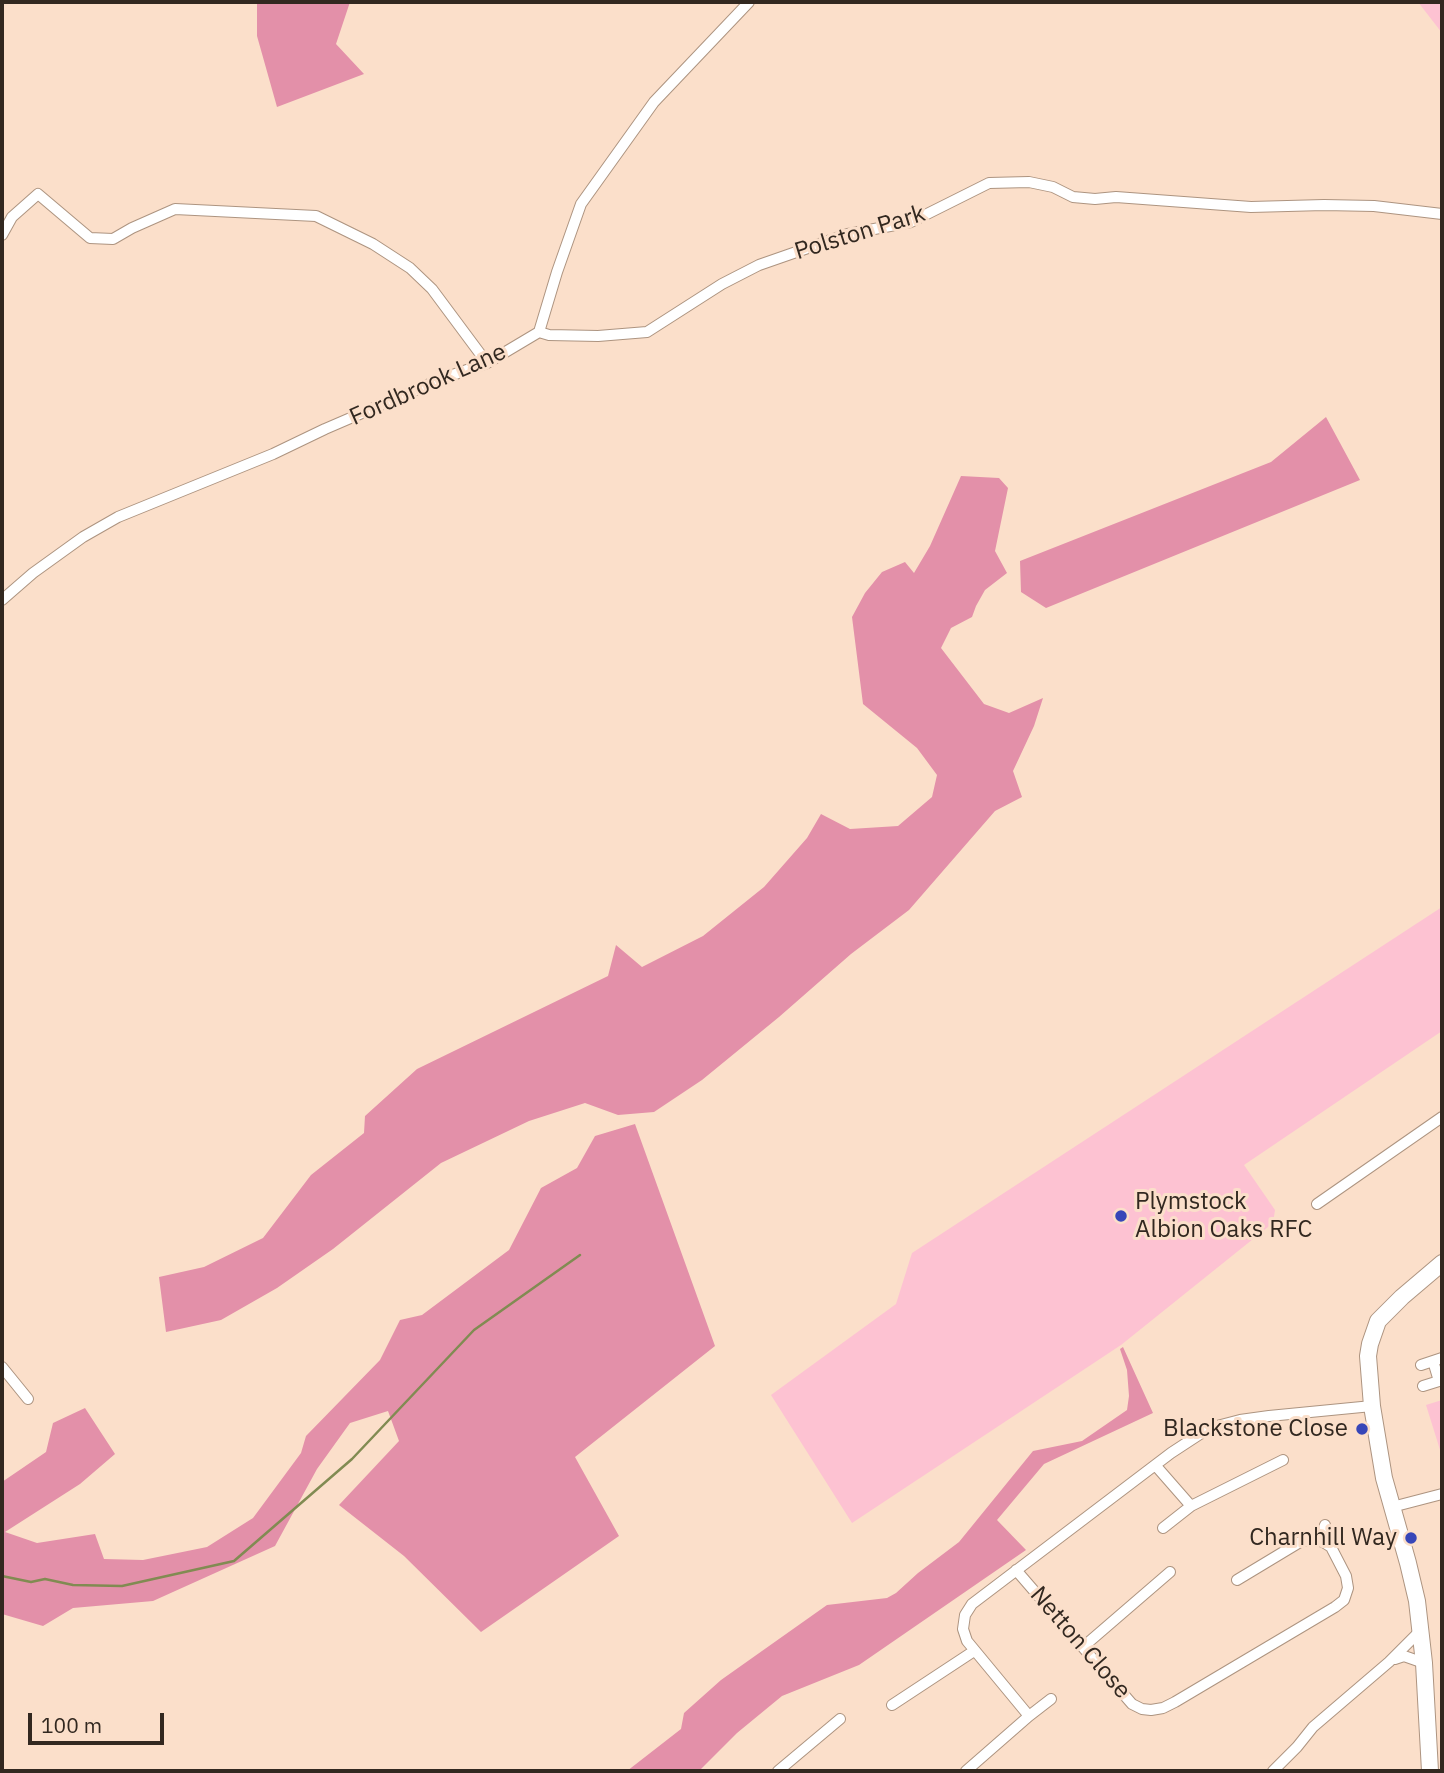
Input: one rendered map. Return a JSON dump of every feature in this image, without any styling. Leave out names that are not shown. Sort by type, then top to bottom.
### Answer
[{"type":"street","points":[[539,332],[581,204],[654,102],[749,2]]},
{"type":"street","name":"Polston Park","points":[[539,332],[549,335],[598,336],[647,332],[722,284],[758,265],[848,234],[911,222],[989,183],[1029,182],[1053,187],[1073,197],[1095,200],[1116,197],[1251,207],[1374,206],[1442,214]]},
{"type":"street","points":[[2,234],[12,217],[38,194],[90,238],[113,239],[175,209],[316,216],[373,244],[410,268],[432,289],[487,363]]},
{"type":"street","name":"Fordbrook Lane","points":[[2,600],[33,573],[83,537],[118,517],[274,454],[441,379],[487,363],[539,332]]},
{"type":"street","points":[[1317,1204],[1442,1117]]},
{"type":"street","points":[[1430,1771],[1424,1663],[1417,1601],[1384,1478],[1372,1406],[1368,1356],[1378,1321],[1442,1263]]},
{"type":"street","points":[[1421,1365],[1438,1360],[1439,1381],[1423,1386]]},
{"type":"street","points":[[2,1367],[28,1399]]},
{"type":"street","points":[[1029,1716],[967,1641],[963,1629],[965,1615],[972,1604],[1171,1453],[1200,1434],[1240,1420],[1372,1406]]},
{"type":"street","points":[[1163,1528],[1191,1506],[1244,1473],[1283,1460]]},
{"type":"street","points":[[1156,1466],[1191,1506]]},
{"type":"street","points":[[1392,1507],[1442,1494]]},
{"type":"street","points":[[1237,1580],[1253,1576],[1300,1542],[1312,1539],[1320,1541],[1325,1525]]},
{"type":"street","name":"Netton Close","points":[[1016,1570],[1132,1704],[1152,1710],[1175,1703],[1220,1669],[1344,1600],[1348,1588],[1346,1576],[1331,1547],[1320,1541]]},
{"type":"street","points":[[1083,1647],[1162,1587],[1171,1572]]},
{"type":"street","points":[[1276,1771],[1313,1727],[1389,1662],[1421,1630]]},
{"type":"street","points":[[892,1705],[907,1702],[974,1651]]},
{"type":"street","points":[[1389,1662],[1404,1656],[1424,1663]]},
{"type":"street","points":[[972,1769],[1051,1699]]},
{"type":"street","points":[[778,1771],[824,1739],[840,1719]]},
{"type":"street","points":[[790,1761],[799,1771]]},
{"type":"shaded area","points":[[257,2],[350,2],[336,44],[364,74],[277,107],[257,36]]},
{"type":"shaded area","points":[[1418,2],[1442,2],[1442,33]]},
{"type":"shaded area","points":[[1326,417],[1360,480],[1046,608],[1021,592],[1020,561],[1271,462]]},
{"type":"shaded area","points":[[961,476],[999,478],[1008,488],[995,551],[1007,573],[985,590],[972,617],[951,628],[941,648],[984,704],[1009,713],[1043,698],[1034,726],[1013,771],[1022,797],[995,811],[909,910],[851,954],[702,1080],[654,1112],[618,1115],[585,1103],[529,1121],[441,1163],[333,1249],[277,1288],[221,1320],[166,1332],[159,1277],[204,1267],[263,1238],[311,1175],[364,1133],[365,1116],[417,1069],[608,976],[616,945],[642,967],[703,936],[764,887],[807,838],[821,814],[850,829],[898,826],[932,797],[937,775],[917,748],[863,704],[852,617],[865,593],[882,572],[905,562],[914,573],[930,546]]},
{"type":"shaded area","name":"Plymstock Albion Oaks RFC","points":[[1442,907],[1442,1031],[1244,1165],[1275,1210],[1273,1223],[1121,1345],[852,1523],[771,1395],[896,1304],[912,1253]]},
{"type":"shaded area","points":[[635,1124],[715,1346],[575,1457],[619,1536],[481,1632],[404,1556],[339,1505],[399,1441],[388,1411],[350,1423],[317,1469],[275,1546],[153,1601],[73,1608],[43,1626],[2,1614],[2,1482],[46,1452],[53,1423],[85,1408],[115,1454],[80,1484],[5,1532],[37,1543],[95,1534],[104,1559],[143,1560],[207,1547],[253,1518],[301,1453],[306,1436],[380,1360],[400,1320],[422,1315],[509,1250],[541,1188],[577,1168],[595,1136]]},
{"type":"shaded area","points":[[1123,1347],[1153,1413],[1044,1464],[997,1520],[1026,1550],[859,1665],[782,1696],[737,1733],[699,1771],[627,1771],[681,1729],[684,1713],[721,1680],[827,1605],[887,1598],[896,1593],[959,1542],[1033,1451],[1082,1441],[1127,1410],[1127,1370],[1120,1349]]},
{"type":"shaded area","points":[[1442,1400],[1442,1453],[1441,1453],[1426,1405]]},
{"type":"waterway","points":[[2,1576],[31,1582],[45,1579],[73,1585],[122,1586],[234,1561],[352,1459],[474,1330],[580,1255]]},
{"type":"place","name":"Plymstock Albion Oaks RFC","points":[[1121,1216]]},
{"type":"place","name":"Blackstone Close","points":[[1362,1429]]},
{"type":"place","name":"Charnhill Way","points":[[1411,1538]]}]
